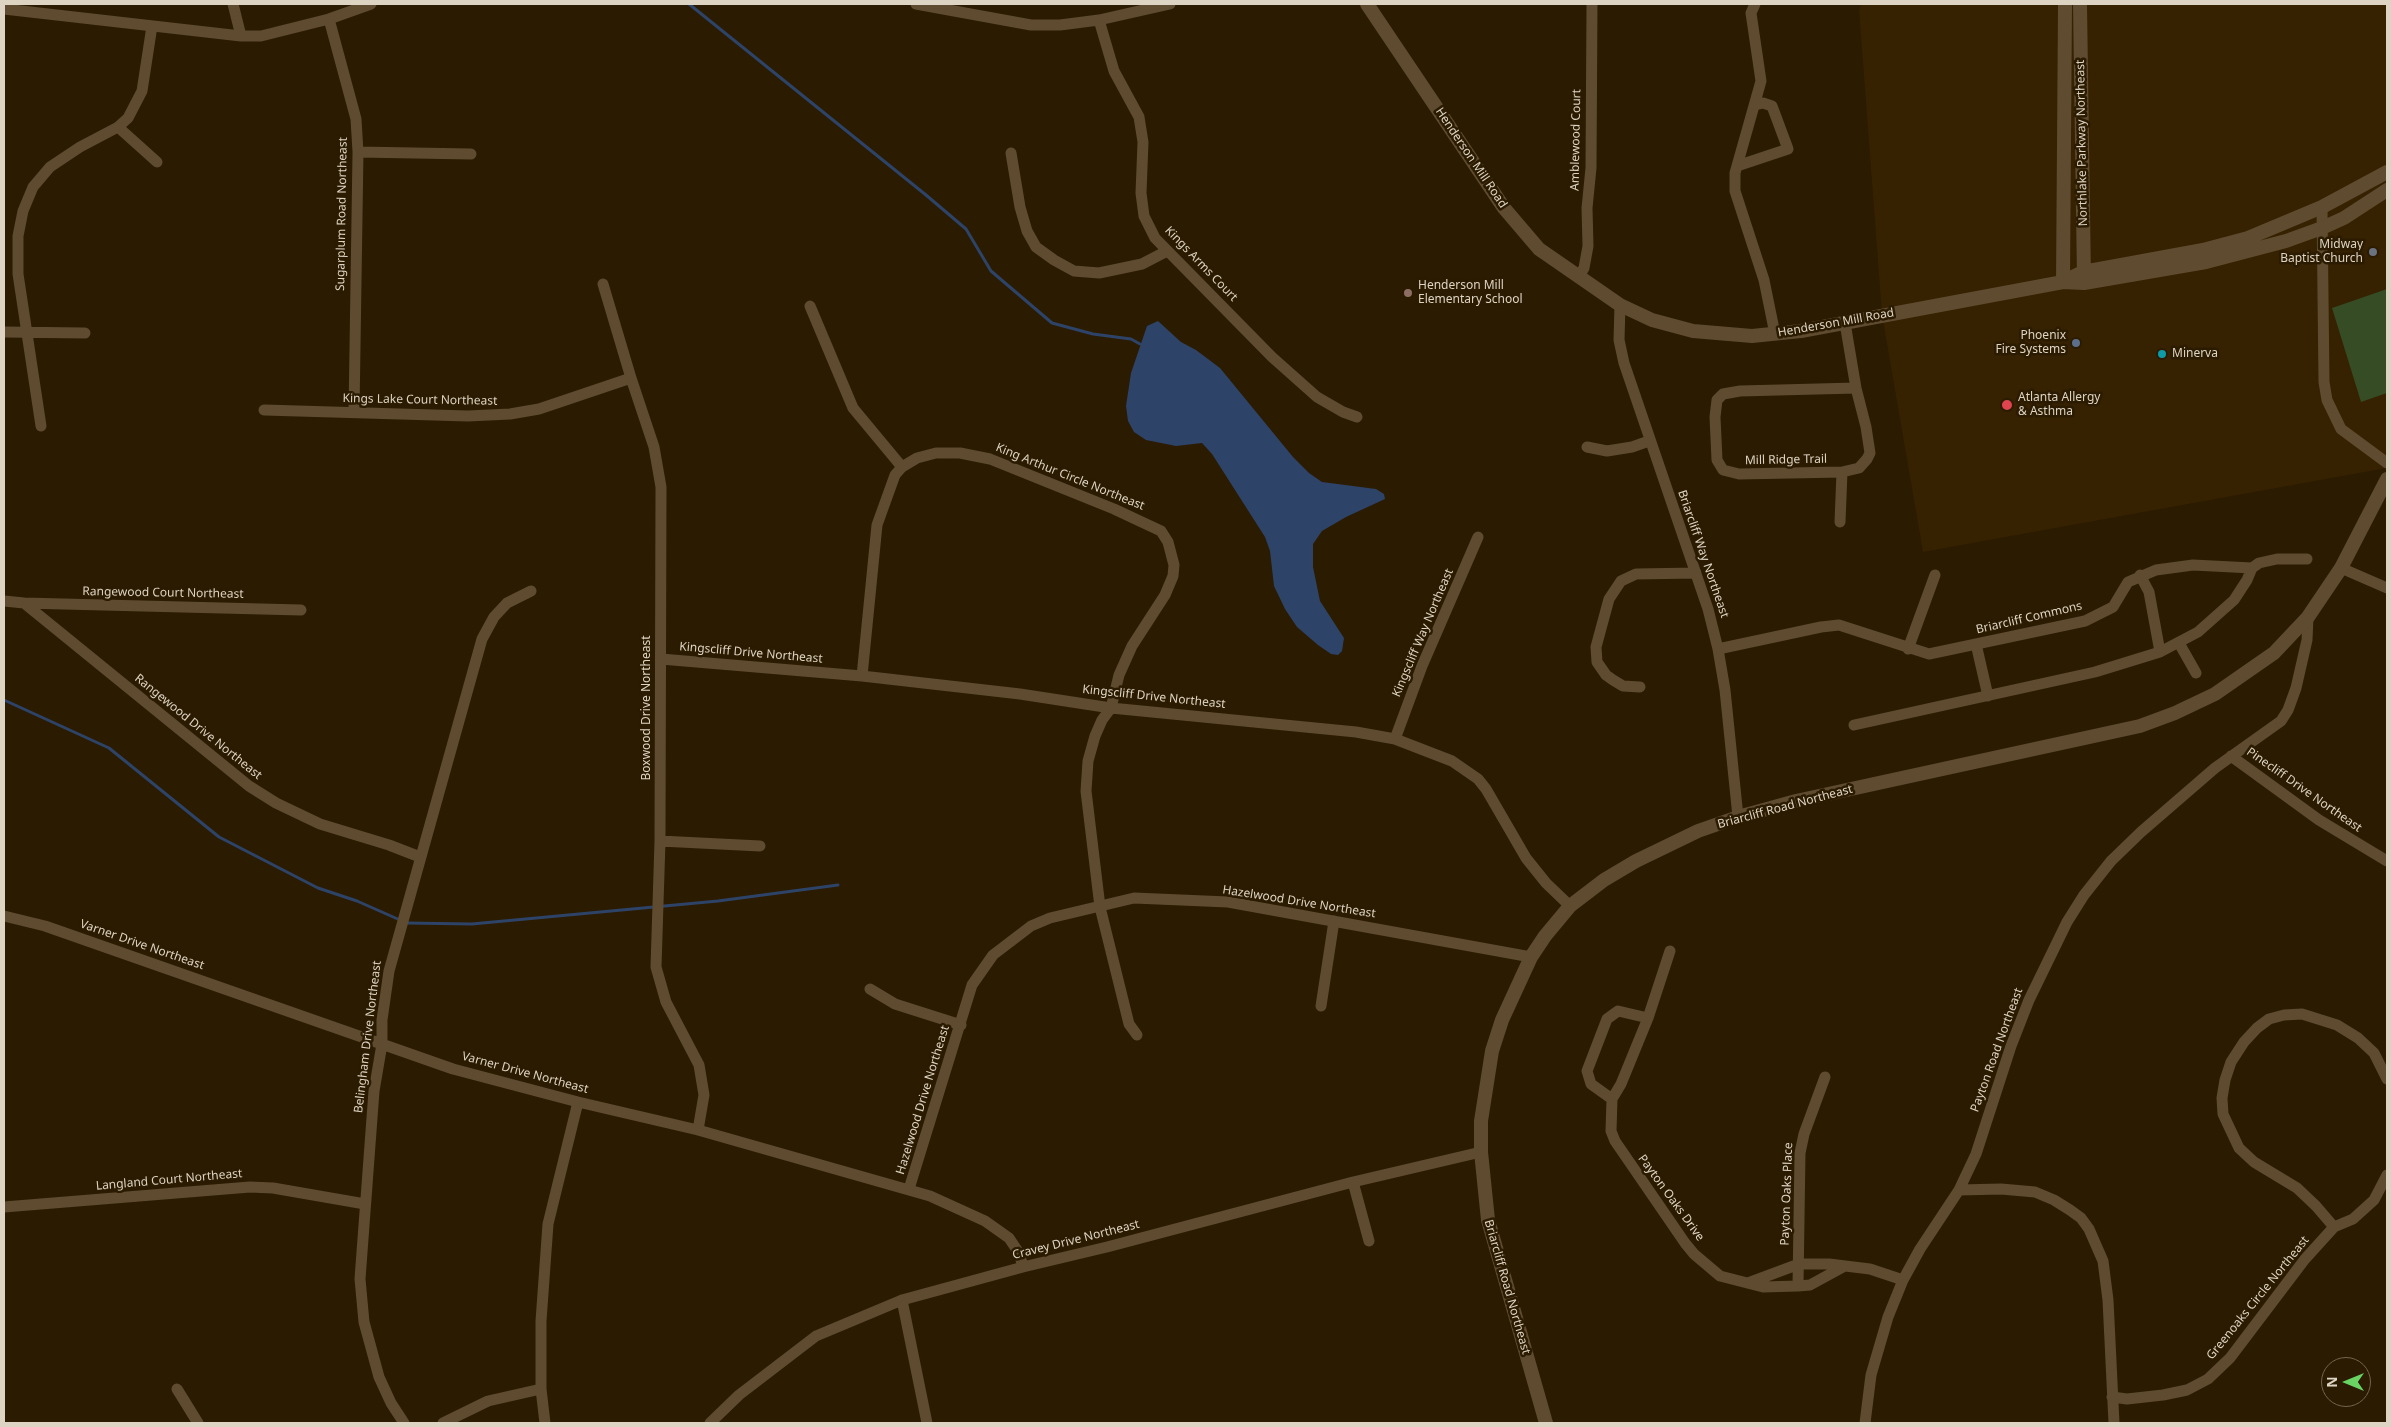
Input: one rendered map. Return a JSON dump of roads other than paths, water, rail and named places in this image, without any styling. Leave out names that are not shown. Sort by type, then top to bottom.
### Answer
[{"type":"street","points":[[233,4],[241,36]]},
{"type":"street","points":[[4,9],[241,36],[261,36],[286,32],[329,20],[371,4]]},
{"type":"street","points":[[916,4],[1030,25],[1060,25],[1098,20],[1170,4]]},
{"type":"street","name":"Henderson Mill Road","points":[[1367,4],[1504,208],[1539,249],[1620,305],[1652,320],[1693,331],[1752,336],[1775,334],[1845,323],[2063,282],[2248,238],[2322,207],[2387,172]]},
{"type":"street","name":"Amblewood Court","points":[[1579,276],[1584,268],[1588,246],[1591,168],[1592,4]]},
{"type":"street","points":[[1755,4],[1751,13],[1761,81],[1737,166],[1735,191],[1739,209],[1764,280],[1775,334]]},
{"type":"street","name":"Northlake Parkway Northeast","points":[[2063,282],[2065,4]]},
{"type":"street","name":"Northlake Parkway Northeast","points":[[2080,4],[2084,277]]},
{"type":"street","name":"Sugarplum Road Northeast","points":[[329,20],[353,101],[358,152],[354,412]]},
{"type":"street","name":"Kings Arms Court","points":[[1098,20],[1114,71],[1139,117],[1143,142],[1141,193],[1144,216],[1155,238],[1272,357],[1317,397],[1343,412],[1357,417]]},
{"type":"street","points":[[40,426],[18,274],[18,236],[27,198],[41,175],[50,167],[80,147],[118,127],[128,118],[142,91],[152,26]]},
{"type":"street","points":[[1737,166],[1788,149],[1772,106],[1763,103],[1755,105]]},
{"type":"street","points":[[118,127],[157,162]]},
{"type":"street","points":[[358,152],[471,154]]},
{"type":"street","points":[[1011,153],[1020,207],[1027,231],[1036,247],[1054,260],[1074,270],[1099,273],[1142,264],[1167,251]]},
{"type":"street","name":"Henderson Mill Road","points":[[2084,277],[2206,262],[2286,241],[2344,218],[2387,190]]},
{"type":"street","points":[[2322,207],[2327,400],[2341,429],[2387,463]]},
{"type":"street","name":"Boxwood Drive Northeast","points":[[603,284],[654,447],[661,487],[660,841],[656,968],[666,1002],[699,1065],[704,1096],[698,1130]]},
{"type":"street","name":"Briarcliff Way Northeast","points":[[1620,305],[1619,340],[1624,362],[1649,441],[1696,573],[1718,649],[1725,690],[1738,817]]},
{"type":"street","points":[[810,306],[853,408],[902,467],[895,475],[877,525],[862,676]]},
{"type":"street","name":"Mill Ridge Trail","points":[[1716,400],[1715,454],[1723,470],[1739,474],[1842,472],[1858,468],[1870,453],[1845,323]]},
{"type":"street","points":[[4,332],[85,333]]},
{"type":"street","name":"Kings Lake Court Northeast","points":[[264,410],[468,416],[510,414],[539,409],[631,378]]},
{"type":"street","points":[[1705,397],[1716,400],[1723,394],[1740,391],[1856,388]]},
{"type":"street","points":[[1587,447],[1607,451],[1649,441]]},
{"type":"street","name":"King Arthur Circle Northeast","points":[[902,467],[917,458],[936,453],[960,453],[990,459],[1114,509],[1161,531],[1168,542],[1174,565],[1173,576],[1165,595],[1132,646],[1119,675],[1111,708],[1096,736],[1088,761],[1086,791],[1100,907],[1128,1024],[1137,1035]]},
{"type":"street","points":[[1840,522],[1842,472]]},
{"type":"street","name":"Briarcliff Road Northeast","points":[[1546,1423],[1488,1220],[1481,1152],[1481,1121],[1492,1051],[1502,1020],[1531,957],[1544,936],[1570,906],[1604,880],[1636,861],[1698,831],[1738,817],[1796,802],[2148,723],[2199,702],[2237,680],[2274,653],[2308,617],[2341,568],[2387,478]]},
{"type":"street","name":"Kingscliff Way Northeast","points":[[1395,740],[1422,666],[1478,538]]},
{"type":"street","points":[[1854,725],[2115,667],[2160,652],[2198,632],[2234,600],[2247,580],[2252,568],[2259,563],[2277,558],[2307,559]]},
{"type":"street","name":"Briarcliff Commons","points":[[1718,649],[1821,627],[1839,625],[1908,649],[1929,654],[2085,620],[2106,612],[2113,607],[2125,578],[2140,576],[2167,568],[2193,565],[2252,568]]},
{"type":"street","points":[[2341,568],[2387,588]]},
{"type":"street","points":[[1640,687],[1623,686],[1606,675],[1597,662],[1596,647],[1609,598],[1619,579],[1636,574],[1696,573]]},
{"type":"street","points":[[1908,649],[1936,575]]},
{"type":"street","points":[[2140,576],[2149,592],[2160,652]]},
{"type":"street","name":"Belingham Drive Northeast","points":[[404,1423],[390,1403],[379,1377],[364,1322],[360,1279],[374,1091],[382,1044],[382,1020],[389,972],[482,639],[494,617],[507,603],[531,591]]},
{"type":"street","points":[[4,601],[24,603]]},
{"type":"street","name":"Rangewood Drive Northeast","points":[[24,603],[249,786],[276,803],[320,824],[389,845],[420,857]]},
{"type":"street","name":"Rangewood Court Northeast","points":[[24,603],[301,610]]},
{"type":"street","name":"Payton Road Northeast","points":[[1865,1423],[1871,1375],[1879,1344],[1903,1280],[1934,1225],[1959,1190],[1976,1154],[2006,1058],[2029,1000],[2067,922],[2111,860],[2178,798],[2231,756],[2281,721],[2288,710],[2296,688],[2308,640],[2308,617]]},
{"type":"street","points":[[2179,643],[2196,673]]},
{"type":"street","points":[[1976,644],[1988,696]]},
{"type":"street","name":"Kingscliff Drive Northeast","points":[[661,658],[862,676],[1020,694],[1111,708],[1356,732],[1395,740],[1452,761],[1478,779],[1486,789],[1526,858],[1546,883],[1570,906]]},
{"type":"street","name":"Pinecliff Drive Northeast","points":[[2231,756],[2319,820],[2387,861]]},
{"type":"street","points":[[660,841],[760,846]]},
{"type":"street","name":"Hazelwood Drive Northeast","points":[[909,1189],[972,985],[992,955],[1030,926],[1050,918],[1134,898],[1228,902],[1531,957]]},
{"type":"street","name":"Varner Drive Northeast","points":[[4,916],[46,926],[454,1069],[578,1102],[698,1130],[909,1189],[985,1221],[1009,1238],[1019,1253],[1023,1267]]},
{"type":"street","points":[[1321,1006],[1334,920]]},
{"type":"street","name":"Payton Oaks Drive","points":[[1670,951],[1648,1018],[1621,1084],[1612,1099],[1611,1131],[1615,1141],[1685,1243],[1694,1254],[1720,1276],[1763,1287],[1798,1286],[1810,1285],[1842,1267]]},
{"type":"street","points":[[870,989],[895,1004],[961,1025]]},
{"type":"street","points":[[1612,1099],[1591,1084],[1587,1071],[1607,1019],[1618,1011],[1648,1018]]},
{"type":"street","points":[[2387,1079],[2374,1053],[2358,1038],[2337,1026],[2302,1014],[2284,1015],[2269,1019],[2257,1028],[2244,1042],[2231,1062],[2222,1098],[2223,1114],[2239,1148],[2254,1162],[2297,1188],[2334,1227],[2353,1219],[2374,1200],[2387,1175]]},
{"type":"street","name":"Payton Oaks Place","points":[[1798,1286],[1800,1153],[1804,1134],[1825,1076]]},
{"type":"street","points":[[545,1423],[541,1389],[541,1322],[548,1224],[578,1102]]},
{"type":"street","name":"Cravey Drive Northeast","points":[[710,1423],[739,1395],[816,1336],[902,1300],[1353,1182],[1481,1152]]},
{"type":"street","points":[[1353,1182],[1369,1241]]},
{"type":"street","name":"Langland Court Northeast","points":[[4,1207],[250,1187],[273,1188],[365,1204]]},
{"type":"street","points":[[1959,1190],[2001,1189],[2035,1192],[2054,1200],[2070,1210],[2081,1218],[2089,1229],[2103,1261],[2108,1300],[2114,1423]]},
{"type":"street","name":"Greenoaks Circle Northeast","points":[[2112,1397],[2127,1399],[2163,1395],[2187,1390],[2208,1379],[2230,1358],[2299,1267],[2334,1227]]},
{"type":"street","points":[[1748,1283],[1798,1264],[1870,1269],[1903,1280]]},
{"type":"street","points":[[902,1300],[927,1423]]},
{"type":"street","points":[[444,1423],[488,1401],[541,1389]]},
{"type":"street","points":[[177,1390],[198,1423]]},
{"type":"water","points":[[1158,321],[1181,342],[1196,350],[1220,368],[1293,457],[1309,473],[1322,482],[1376,489],[1384,494],[1385,499],[1346,517],[1322,531],[1313,544],[1313,567],[1320,601],[1344,638],[1342,651],[1338,655],[1331,654],[1297,627],[1285,609],[1274,586],[1270,551],[1265,537],[1212,454],[1202,443],[1176,446],[1146,440],[1134,432],[1128,421],[1126,406],[1131,373],[1147,326]]},
{"type":"waterway","points":[[689,4],[966,229],[991,271],[1052,323],[1093,334],[1131,339],[1140,344]]},
{"type":"waterway","points":[[4,700],[109,748],[219,837],[318,888],[357,901],[400,920]]},
{"type":"waterway","points":[[406,923],[472,924],[718,901],[838,885]]},
{"type":"place","name":"Midway Baptist Church","points":[[2373,252]]},
{"type":"place","name":"Henderson Mill Elementary School","points":[[1408,293]]},
{"type":"place","name":"Phoenix Fire Systems","points":[[2076,343]]},
{"type":"place","name":"Minerva","points":[[2162,354]]},
{"type":"place","name":"Atlanta Allergy & Asthma","points":[[2007,405]]}]
